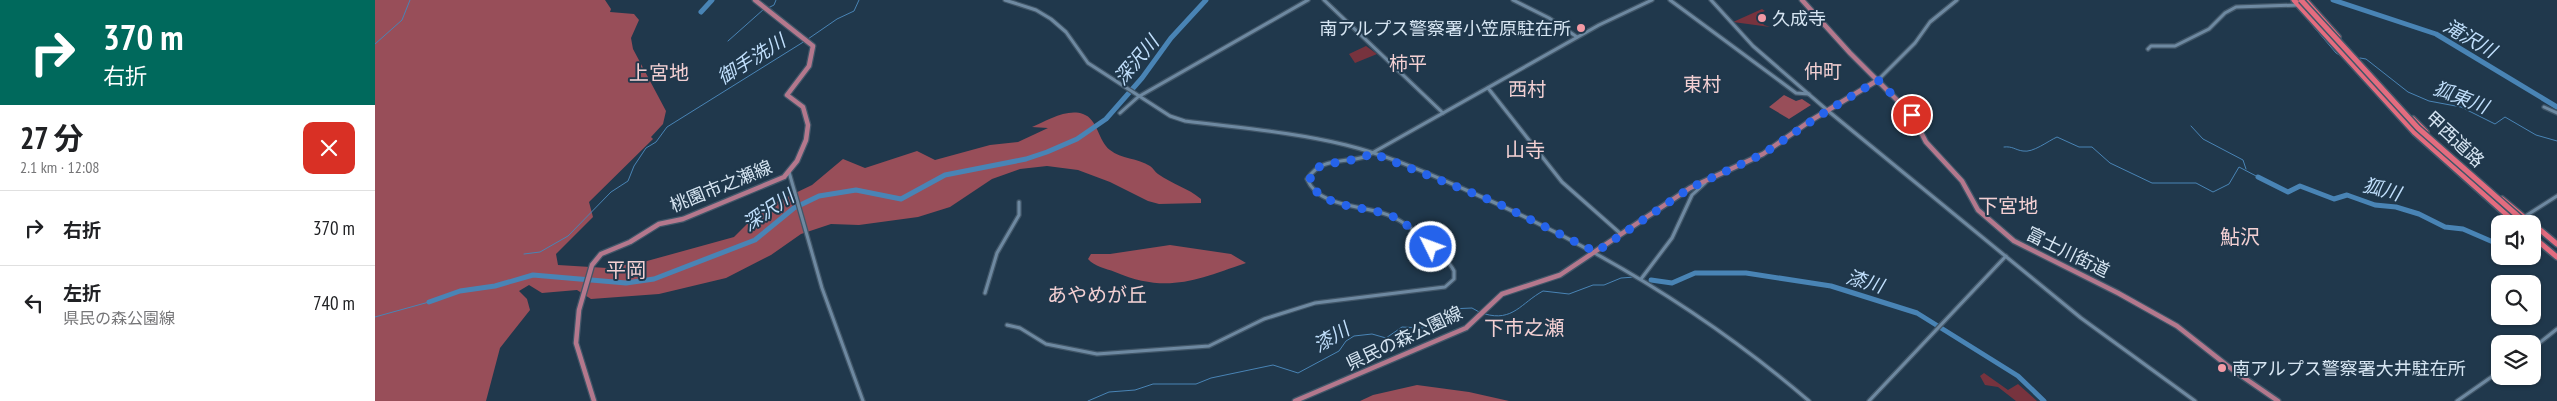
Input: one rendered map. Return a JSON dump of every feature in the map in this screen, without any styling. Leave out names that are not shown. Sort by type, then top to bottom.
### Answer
[{"type":"highway","name":"甲西道路","points":[[2294,0],[2303,2],[2420,126],[2467,170],[2522,215]]},
{"type":"highway","name":"甲西道路","points":[[2303,2],[2409,128],[2507,215]]},
{"type":"highway","points":[[2303,2],[2418,128],[2475,181],[2516,215]]},
{"type":"highway","name":"甲西道路","points":[[2541,231],[2557,244]]},
{"type":"highway","points":[[2541,235],[2557,248]]},
{"type":"highway","points":[[2541,244],[2557,257]]},
{"type":"main road","name":"桃園市之瀬線","points":[[594,401],[576,343],[579,310],[592,265],[601,254],[631,242],[659,224],[683,219],[740,198],[789,172],[797,161],[806,140],[808,125],[803,107],[787,95],[803,77],[815,52],[813,46],[803,36],[755,0]]},
{"type":"main road","name":"富士川街道","points":[[1803,0],[1845,48],[1912,115],[1926,142],[1962,181],[1978,210],[2002,232],[2014,241],[2118,293],[2182,328],[2233,370],[2278,401]]},
{"type":"main road","name":"県民の森公園線","points":[[1295,401],[1466,328],[1502,294],[1560,275],[1690,188],[1763,154],[1827,110],[1878,80]]},
{"type":"street","points":[[1005,0],[1013,1],[1043,14],[1061,26],[1088,63],[1163,113],[1185,121],[1326,141],[1372,153],[1495,202],[1596,252],[1641,279],[1716,329],[1809,401]]},
{"type":"street","points":[[1120,113],[1136,96],[1308,0]]},
{"type":"street","points":[[1325,0],[1443,113]]},
{"type":"street","points":[[1513,0],[1549,18],[1577,37]]},
{"type":"street","points":[[1007,325],[1020,328],[1046,344],[1097,354],[1209,346],[1264,319],[1315,303],[1445,287],[1455,276],[1451,266],[1398,220],[1332,201],[1317,192],[1309,183],[1310,174],[1317,166],[1353,161],[1372,153],[1577,37],[1652,0]]},
{"type":"street","points":[[1669,0],[1795,93],[1809,94]]},
{"type":"street","points":[[1711,0],[1753,46],[1827,110],[2081,318],[2195,401]]},
{"type":"street","points":[[1878,80],[1915,43],[1930,22],[1957,0]]},
{"type":"street","points":[[2148,49],[2151,46],[2171,47],[2204,32],[2225,13],[2236,7],[2303,2]]},
{"type":"street","points":[[1488,88],[1562,182],[1621,234]]},
{"type":"street","points":[[2544,108],[2557,113]]},
{"type":"street","points":[[789,172],[822,288],[863,401]]},
{"type":"street","points":[[1641,279],[1672,238],[1692,195],[1710,178]]},
{"type":"street","points":[[2527,215],[2557,196]]},
{"type":"street","points":[[985,293],[997,252],[1019,215],[1019,202]]},
{"type":"street","points":[[1869,401],[2007,256]]},
{"type":"street","points":[[2541,342],[2557,329]]},
{"type":"street","points":[[2457,401],[2491,377]]},
{"type":"shaded area","points":[[375,0],[605,0],[611,9],[610,12],[634,14],[639,20],[631,38],[633,49],[666,111],[663,124],[651,137],[653,139],[589,202],[593,217],[556,254],[558,265],[607,268],[647,261],[734,237],[762,209],[812,185],[843,159],[865,168],[917,151],[935,160],[990,145],[1018,142],[1048,128],[1032,127],[1057,116],[1070,113],[1083,114],[1092,120],[1106,146],[1114,153],[1150,166],[1163,177],[1196,195],[1201,199],[1201,203],[1159,204],[1078,170],[1047,166],[1020,169],[992,179],[950,207],[918,217],[859,225],[831,224],[801,234],[771,255],[726,278],[659,294],[591,299],[577,290],[542,293],[529,285],[519,291],[527,299],[530,310],[500,348],[486,401],[375,401]]},
{"type":"shaded area","points":[[1762,9],[1765,11],[1757,14],[1764,25],[1770,27],[1733,22]]},
{"type":"shaded area","points":[[1366,46],[1377,54],[1355,63],[1349,54]]},
{"type":"shaded area","points":[[1784,95],[1796,101],[1802,99],[1811,105],[1789,119],[1769,107]]},
{"type":"shaded area","points":[[1170,245],[1231,254],[1246,263],[1196,279],[1166,283],[1134,279],[1097,266],[1088,259],[1091,254],[1110,254]]},
{"type":"shaded area","points":[[1984,373],[2008,390],[2018,384],[2037,401],[2016,401],[1998,387],[1985,385],[1980,376]]},
{"type":"shaded area","points":[[1417,385],[1469,392],[1509,401],[1360,401],[1373,395]]},
{"type":"waterway","points":[[375,44],[402,20],[410,0]]},
{"type":"waterway","points":[[701,12],[712,0]]},
{"type":"waterway","points":[[768,8],[774,5],[776,0]]},
{"type":"waterway","name":"御手洗川","points":[[808,39],[837,19],[854,11],[859,0]]},
{"type":"waterway","name":"深沢川","points":[[429,302],[460,291],[495,286],[533,275],[626,283],[654,279],[755,240],[794,208],[819,196],[856,190],[901,199],[945,175],[1026,159],[1047,152],[1077,139],[1106,119],[1142,78],[1171,38],[1206,0]]},
{"type":"waterway","name":"滝沢川","points":[[2333,0],[2436,34],[2557,107]]},
{"type":"waterway","points":[[728,41],[764,9]]},
{"type":"waterway","name":"狐東川","points":[[2313,26],[2336,53],[2343,57]]},
{"type":"waterway","name":"御手洗川","points":[[524,254],[540,252],[568,236],[611,192],[628,181],[634,166],[646,148],[656,142],[667,127],[805,41]]},
{"type":"waterway","name":"狐東川","points":[[2360,58],[2366,59],[2408,92],[2429,101],[2461,107],[2495,124],[2505,117],[2536,135],[2557,141]]},
{"type":"waterway","points":[[2191,126],[2203,139],[2243,160],[2246,169]]},
{"type":"waterway","points":[[2004,147],[2027,151],[2036,149],[2057,137],[2079,147],[2092,147],[2110,163],[2152,183],[2196,183],[2213,192],[2229,184],[2239,167],[2258,177]]},
{"type":"waterway","name":"狐川","points":[[2258,177],[2288,192],[2300,186],[2334,199],[2347,195],[2375,205],[2396,207],[2419,214],[2445,227],[2463,229],[2491,241]]},
{"type":"waterway","name":"漆川","points":[[1651,280],[1672,283],[1695,273],[1746,273],[1831,286],[1917,313],[2018,376],[2044,401]]},
{"type":"waterway","name":"漆川","points":[[1485,314],[1495,316],[1510,313],[1543,291],[1569,294],[1593,285],[1604,285],[1621,278],[1635,277]]},
{"type":"waterway","name":"深沢川","points":[[375,317],[429,302]]},
{"type":"waterway","name":"漆川","points":[[1088,401],[1109,392],[1135,390],[1153,384],[1196,384],[1211,378],[1273,365],[1298,373],[1339,351],[1346,341],[1354,336],[1372,334],[1386,338],[1402,327],[1423,328],[1437,321],[1442,313],[1449,309],[1472,308],[1481,313]]},
{"type":"place","name":"久成寺","points":[[1762,18]]},
{"type":"place","name":"南アルプス警察署小笠原駐在所","points":[[1581,28]]},
{"type":"place","name":"南アルプス警察署大井駐在所","points":[[2222,368]]},
{"type":"district","name":"柿平","points":[[1408,63]]},
{"type":"district","name":"仲町","points":[[1823,71]]},
{"type":"district","name":"上宮地","points":[[659,73]]},
{"type":"district","name":"東村","points":[[1702,84]]},
{"type":"district","name":"西村","points":[[1527,89]]},
{"type":"district","name":"山寺","points":[[1525,150]]},
{"type":"district","name":"下宮地","points":[[2008,206]]},
{"type":"district","name":"鮎沢","points":[[2240,237]]},
{"type":"district","name":"平岡","points":[[626,270]]},
{"type":"district","name":"あやめが丘","points":[[1097,295]]},
{"type":"district","name":"下市之瀬","points":[[1524,328]]},
{"type":"route","points":[[1431,247],[1395,218],[1381,213],[1342,205],[1326,198],[1309,183],[1312,170],[1321,165],[1353,161],[1372,153],[1495,202],[1596,252],[1690,188],[1763,154],[1819,116],[1878,80],[1912,115]]}]
